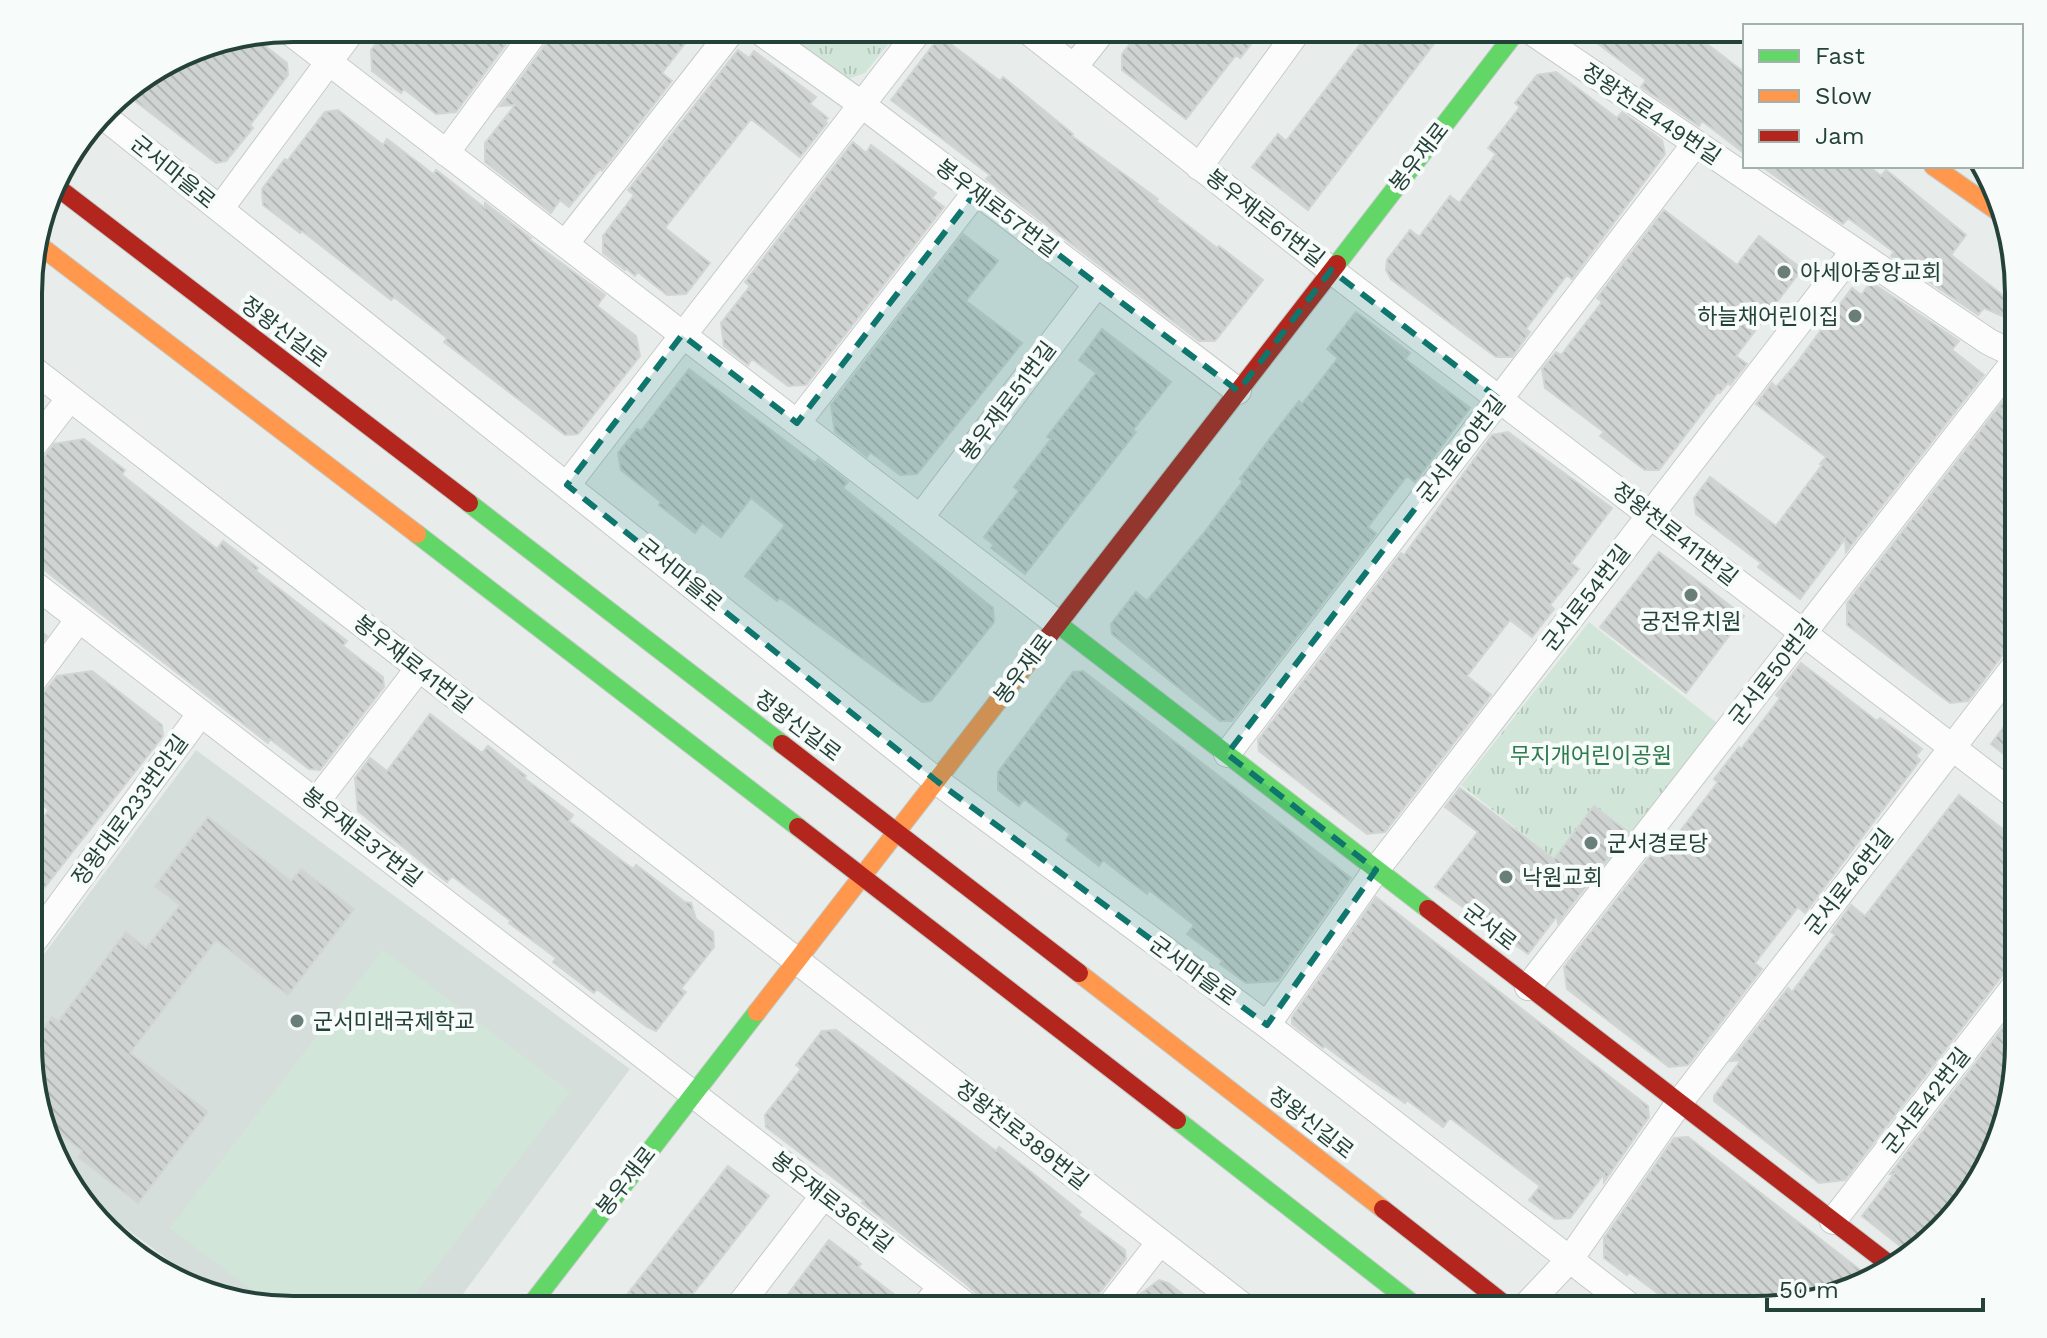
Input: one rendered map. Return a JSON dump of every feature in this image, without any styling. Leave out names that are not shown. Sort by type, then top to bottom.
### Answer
[{"type":"street","points":[[302,42],[1058,624]]},
{"type":"street","points":[[220,209],[343,42]]},
{"type":"street","points":[[446,153],[528,42]]},
{"type":"street","points":[[565,244],[723,42]]},
{"type":"street","name":"봉우재로57번길","points":[[775,42],[861,104],[1238,391]]},
{"type":"street","points":[[567,485],[910,42]]},
{"type":"street","name":"봉우재로61번길","points":[[1042,42],[1331,270]]},
{"type":"street","points":[[1074,67],[1094,42]]},
{"type":"street","name":"봉우재로61번길","points":[[1199,167],[1290,42]]},
{"type":"street","name":"봉우재로","points":[[538,1296],[1508,42]]},
{"type":"street","name":"정왕천로449번길","points":[[1546,42],[2004,349]]},
{"type":"street","name":"군서마을로","points":[[110,121],[938,782],[1267,1025],[1616,1295]]},
{"type":"street","name":"군서로60번길","points":[[1227,754],[1695,144]]},
{"type":"street","points":[[1936,168],[1989,205]]},
{"type":"street","name":"정왕신길로","points":[[63,192],[897,832],[1493,1295]]},
{"type":"street","points":[[797,423],[976,192]]},
{"type":"street","points":[[46,250],[862,876],[1402,1295]]},
{"type":"street","name":"군서로54번길","points":[[1376,870],[1854,251]]},
{"type":"street","name":"정왕천로411번길","points":[[1331,270],[2004,787]]},
{"type":"street","name":"봉우재로51번길","points":[[920,518],[1097,284]]},
{"type":"street","name":"군서로50번길","points":[[1528,987],[2004,374]]},
{"type":"street","name":"봉우재로41번길","points":[[42,376],[797,961]]},
{"type":"street","points":[[42,434],[70,398]]},
{"type":"street","name":"봉우재로37번길","points":[[42,590],[693,1094]]},
{"type":"street","points":[[42,669],[79,619]]},
{"type":"street","name":"군서로","points":[[1058,624],[1884,1260]]},
{"type":"street","points":[[316,802],[419,668]]},
{"type":"street","name":"군서로46번길","points":[[1679,1103],[2004,681]]},
{"type":"street","name":"정왕대로233번안길","points":[[42,930],[201,713]]},
{"type":"street","points":[[1267,1025],[1376,870]]},
{"type":"street","name":"정왕천로389번길","points":[[797,961],[1229,1295]]},
{"type":"street","name":"군서로42번길","points":[[1833,1221],[2004,1000]]},
{"type":"street","name":"봉우재로36번길","points":[[693,1094],[953,1296]]},
{"type":"street","points":[[1536,1295],[1570,1259],[1679,1103]]},
{"type":"street","points":[[747,1296],[824,1195]]},
{"type":"street","points":[[1118,1295],[1160,1242]]},
{"type":"street","points":[[934,1296],[941,1286]]},
{"type":"highlighted area","points":[[976,192],[1238,391],[1331,270],[1499,399],[1227,754],[1376,870],[1267,1025],[938,782],[567,485],[682,335],[797,423]]},
{"type":"shaded area","name":"군서미래국제학교","points":[[196,750],[630,1069],[461,1296],[260,1294],[212,1283],[182,1270],[110,1217],[84,1185],[55,1126],[44,1078],[42,957]]},
{"type":"green space","points":[[794,42],[890,42],[865,73],[843,81]]},
{"type":"green space","name":"무지개어린이공원","points":[[1589,622],[1721,726],[1592,888],[1461,785]]},
{"type":"green space","points":[[383,950],[570,1092],[414,1296],[257,1293],[170,1228]]},
{"type":"building","points":[[377,42],[508,42],[456,112],[436,114],[404,89],[401,93],[372,71],[371,50]]},
{"type":"building","points":[[547,42],[686,42],[662,73],[672,81],[602,171],[600,169],[569,207],[560,200],[551,213],[485,162],[485,143],[515,105],[500,106]]},
{"type":"building","points":[[935,42],[948,42],[1000,81],[1003,77],[1072,136],[1263,280],[1215,341],[1199,341],[986,179],[990,175],[891,100]]},
{"type":"building","points":[[1131,42],[1190,42],[1194,45],[1196,42],[1253,42],[1240,58],[1236,55],[1186,119],[1122,70],[1122,54]]},
{"type":"building","points":[[1435,42],[1308,210],[1252,167],[1278,134],[1286,141],[1361,43]]},
{"type":"building","points":[[1596,42],[1705,42],[1743,71],[1743,152],[1702,121],[1699,126],[1641,87],[1646,80]]},
{"type":"building","points":[[262,44],[287,63],[288,75],[250,125],[253,128],[226,161],[216,163],[133,99],[167,76],[212,55]]},
{"type":"building","points":[[738,50],[749,58],[754,51],[816,97],[810,104],[828,118],[827,123],[800,157],[751,119],[665,228],[710,263],[686,294],[667,295],[638,272],[635,276],[603,253],[603,236],[634,195],[628,190]]},
{"type":"building","points":[[1556,72],[1617,118],[1622,112],[1662,140],[1665,154],[1572,279],[1567,275],[1526,329],[1530,332],[1512,357],[1496,357],[1391,279],[1386,270],[1387,260],[1410,230],[1419,237],[1450,196],[1459,203],[1496,154],[1488,148],[1520,107],[1515,103],[1537,75]]},
{"type":"building","points":[[338,110],[383,145],[387,139],[433,174],[436,170],[485,208],[485,203],[605,295],[597,306],[636,336],[640,356],[578,434],[565,435],[444,342],[447,338],[394,297],[391,300],[263,205],[262,189],[285,159],[287,161],[325,112]]},
{"type":"building","points":[[853,142],[866,153],[871,145],[936,193],[932,198],[944,207],[806,385],[788,386],[752,359],[748,365],[724,346],[721,323],[750,286],[745,282]]},
{"type":"building","points":[[1764,168],[1871,168],[1881,176],[1886,170],[1966,235],[1951,255],[2004,296],[2004,317],[1984,308],[1978,315],[1891,256],[1894,252],[1848,218],[1843,224]]},
{"type":"building","points":[[1664,210],[1737,265],[1759,236],[1802,269],[1736,356],[1747,364],[1730,385],[1728,383],[1719,391],[1659,470],[1645,470],[1600,436],[1604,432],[1545,388],[1542,369],[1556,352],[1561,355],[1602,302],[1597,298]]},
{"type":"building","points":[[963,234],[998,261],[966,301],[1022,343],[917,474],[900,475],[870,452],[867,457],[835,432],[831,405]]},
{"type":"building","points":[[1871,282],[1959,341],[1952,350],[1984,375],[1846,552],[1845,539],[1800,599],[1758,567],[1761,563],[1696,514],[1694,498],[1710,477],[1776,526],[1826,457],[1756,404],[1772,383],[1776,387],[1796,364],[1852,288],[1861,295]]},
{"type":"building","points":[[1356,312],[1410,353],[1405,359],[1470,408],[1415,482],[1407,476],[1368,527],[1376,534],[1232,721],[1220,721],[1112,634],[1111,624],[1136,592],[1147,601],[1203,534],[1274,433],[1299,401],[1302,404],[1338,358],[1327,349]]},
{"type":"building","points":[[1102,329],[1171,382],[1133,430],[1136,432],[1025,574],[991,548],[994,545],[984,537],[1019,491],[1014,487],[1051,439],[1047,437],[1096,373],[1079,360]]},
{"type":"building","points":[[689,369],[815,463],[818,459],[848,482],[843,488],[993,608],[994,622],[931,701],[922,702],[745,576],[785,525],[751,498],[721,537],[702,523],[695,533],[621,470],[618,453],[637,429],[641,431]]},
{"type":"building","points":[[2004,400],[2004,653],[1968,701],[1950,703],[1847,625],[1847,603]]},
{"type":"building","points":[[1508,432],[1612,508],[1571,563],[1579,569],[1550,605],[1554,609],[1532,637],[1510,620],[1467,676],[1491,695],[1385,832],[1367,834],[1259,751],[1258,740],[1401,553],[1404,555],[1492,435]]},
{"type":"building","points":[[84,439],[125,470],[122,475],[217,549],[223,541],[258,568],[256,571],[347,641],[343,646],[383,677],[384,687],[320,770],[309,769],[270,739],[268,743],[42,568],[42,460],[54,444]]},
{"type":"building","points":[[1659,552],[1744,616],[1686,693],[1600,627]]},
{"type":"building","points":[[1801,663],[1877,721],[1880,718],[1922,749],[1916,756],[1920,760],[1805,913],[1798,907],[1755,963],[1762,969],[1688,1065],[1669,1067],[1567,989],[1564,967],[1653,852],[1660,857],[1718,782],[1714,779],[1780,698],[1776,695]]},
{"type":"building","points":[[92,671],[162,725],[163,736],[42,891],[42,819],[49,810],[42,805],[42,695],[57,676]]},
{"type":"building","points":[[1083,671],[1351,878],[1278,981],[1246,983],[1187,934],[1194,925],[1103,860],[1099,866],[1066,840],[1070,834],[1024,799],[1019,806],[998,790],[998,772],[1073,672]]},
{"type":"building","points":[[430,714],[482,753],[488,746],[573,815],[569,821],[633,869],[636,865],[685,902],[691,903],[696,919],[713,932],[714,947],[681,989],[686,992],[656,1031],[597,989],[594,993],[553,962],[556,958],[509,923],[511,921],[452,876],[447,882],[358,811],[355,778],[370,758],[387,771]]},
{"type":"building","points":[[2004,727],[2004,754],[1991,744]]},
{"type":"building","points":[[1460,788],[1554,859],[1594,806],[1628,832],[1558,923],[1557,916],[1528,954],[1435,887],[1478,832],[1445,807]]},
{"type":"building","points":[[1959,795],[2004,830],[2004,973],[1845,1180],[1819,1183],[1714,1101],[1714,1096],[1741,1060],[1731,1061],[1788,988],[1792,992],[1835,935],[1831,932],[1851,905],[1865,916]]},
{"type":"building","points":[[208,817],[291,881],[301,869],[354,909],[288,995],[216,940],[130,1053],[208,1112],[138,1203],[78,1157],[82,1151],[58,1132],[44,1078],[42,1030],[52,1017],[58,1022],[126,932],[146,948],[180,905],[155,886]]},
{"type":"building","points":[[1376,897],[1648,1106],[1649,1117],[1604,1182],[1604,1174],[1570,1218],[1555,1219],[1529,1200],[1540,1186],[1450,1118],[1443,1127],[1292,1024],[1292,1017]]},
{"type":"building","points":[[2004,1026],[2000,1094],[1992,1126],[1979,1156],[1963,1185],[1943,1211],[1902,1248],[1862,1216],[1894,1174],[1890,1174]]},
{"type":"building","points":[[836,1030],[996,1151],[999,1147],[1081,1212],[1078,1215],[1125,1250],[1126,1259],[1098,1295],[978,1296],[862,1203],[864,1201],[766,1127],[765,1115],[801,1069],[796,1065],[822,1031]]},
{"type":"building","points":[[1688,1137],[1862,1271],[1819,1287],[1771,1295],[1660,1295],[1629,1272],[1627,1275],[1604,1258],[1604,1238],[1674,1138]]},
{"type":"building","points":[[728,1166],[769,1196],[691,1296],[626,1296]]},
{"type":"building","points":[[829,1240],[896,1296],[787,1296]]},
{"type":"building","points":[[1159,1280],[1185,1295],[1139,1295]]},
{"type":"traffic: fast","points":[[1337,264],[1508,42]]},
{"type":"traffic: fast","points":[[469,503],[782,744]]},
{"type":"traffic: fast","points":[[417,534],[798,827]]},
{"type":"traffic: fast","points":[[1058,624],[1428,909]]},
{"type":"traffic: fast","points":[[538,1296],[757,1012]]},
{"type":"traffic: fast","points":[[1177,1120],[1402,1295]]},
{"type":"traffic: slow","points":[[1936,168],[1989,205]]},
{"type":"traffic: slow","points":[[46,250],[417,534]]},
{"type":"traffic: slow","points":[[757,1012],[1047,638]]},
{"type":"traffic: slow","points":[[1079,973],[1383,1209]]},
{"type":"traffic: jam","points":[[63,192],[469,503]]},
{"type":"traffic: jam","points":[[1047,638],[1337,264]]},
{"type":"traffic: jam","points":[[782,744],[1079,973]]},
{"type":"traffic: jam","points":[[798,827],[1177,1120]]},
{"type":"traffic: jam","points":[[1428,909],[1884,1260]]},
{"type":"traffic: jam","points":[[1383,1209],[1493,1295]]},
{"type":"place","name":"아세아중앙교회","points":[[1784,272]]},
{"type":"place","name":"하늘채어린이집","points":[[1855,316]]},
{"type":"place","name":"궁전유치원","points":[[1691,595]]},
{"type":"place","name":"군서경로당","points":[[1591,843]]},
{"type":"place","name":"낙원교회","points":[[1506,877]]},
{"type":"place","name":"군서미래국제학교","points":[[297,1021]]}]
